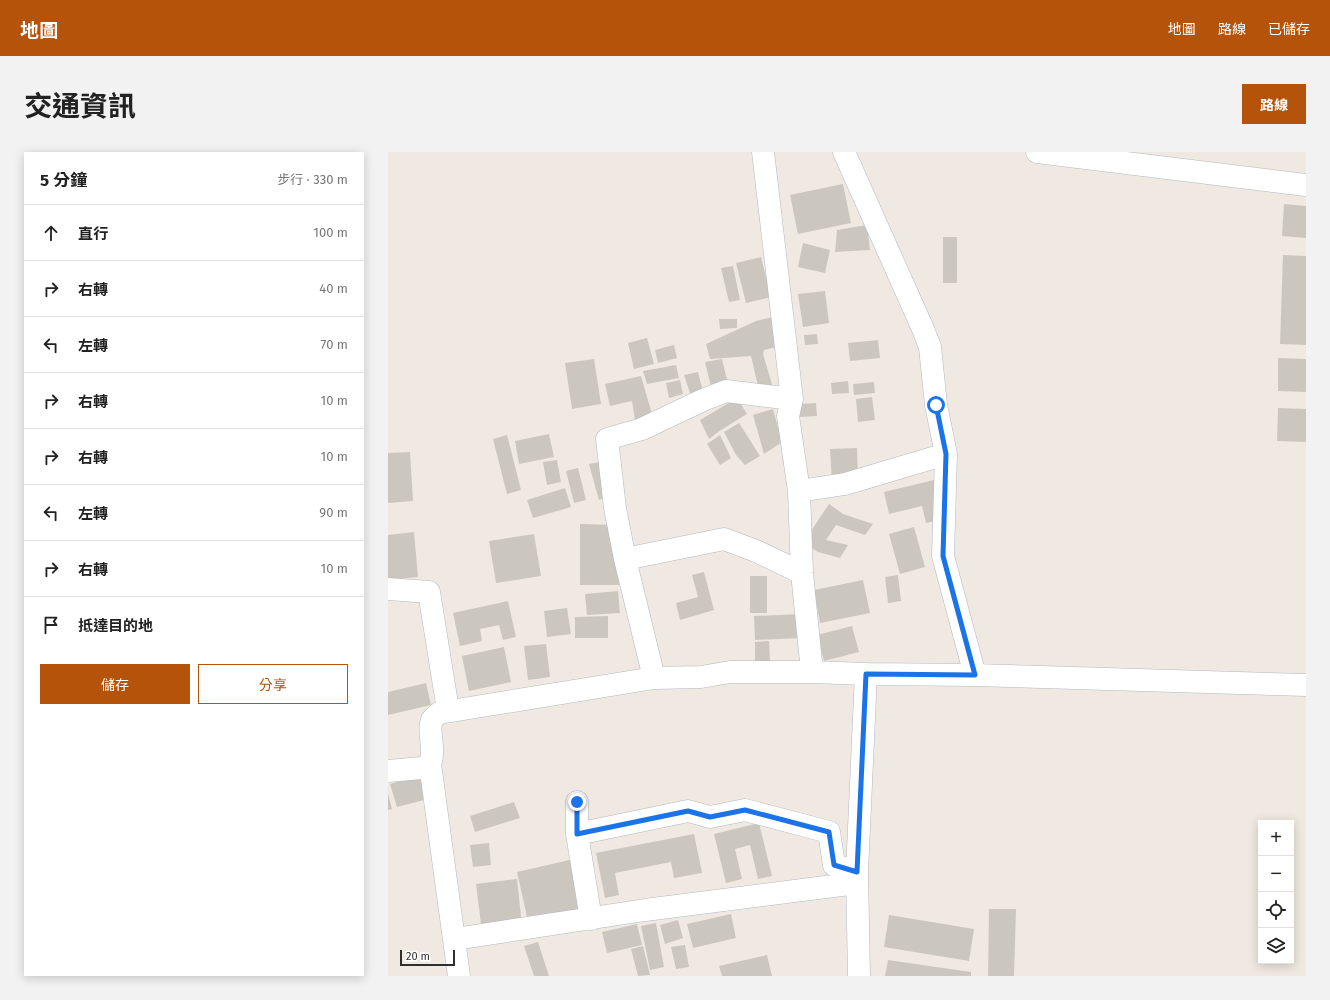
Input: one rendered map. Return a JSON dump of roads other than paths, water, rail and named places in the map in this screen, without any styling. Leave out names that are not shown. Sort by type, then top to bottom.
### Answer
[{"type":"street","points":[[764,152],[792,399],[788,416],[799,492],[802,573],[812,672]]},
{"type":"street","points":[[844,152],[923,329],[930,348],[936,405],[946,454],[943,556],[975,675]]},
{"type":"street","points":[[1037,152],[1306,185]]},
{"type":"street","points":[[654,678],[625,559],[615,508],[607,439],[642,429],[703,400],[726,391],[792,399]]},
{"type":"street","points":[[799,492],[845,484],[946,454]]},
{"type":"street","points":[[625,559],[724,539],[756,551],[802,573]]},
{"type":"street","points":[[388,589],[429,592],[448,710]]},
{"type":"street","points":[[460,976],[430,764],[433,757],[432,719],[439,713],[448,710],[654,678],[701,677],[730,672],[975,675],[1306,685]]},
{"type":"street","points":[[859,976],[857,878],[866,674]]},
{"type":"street","points":[[388,771],[422,768],[430,764]]},
{"type":"street","points":[[577,802],[577,834],[590,918]]},
{"type":"street","points":[[577,834],[688,811],[710,817],[745,810],[829,832],[834,865],[857,878]]},
{"type":"street","points":[[455,938],[857,878]]}]
